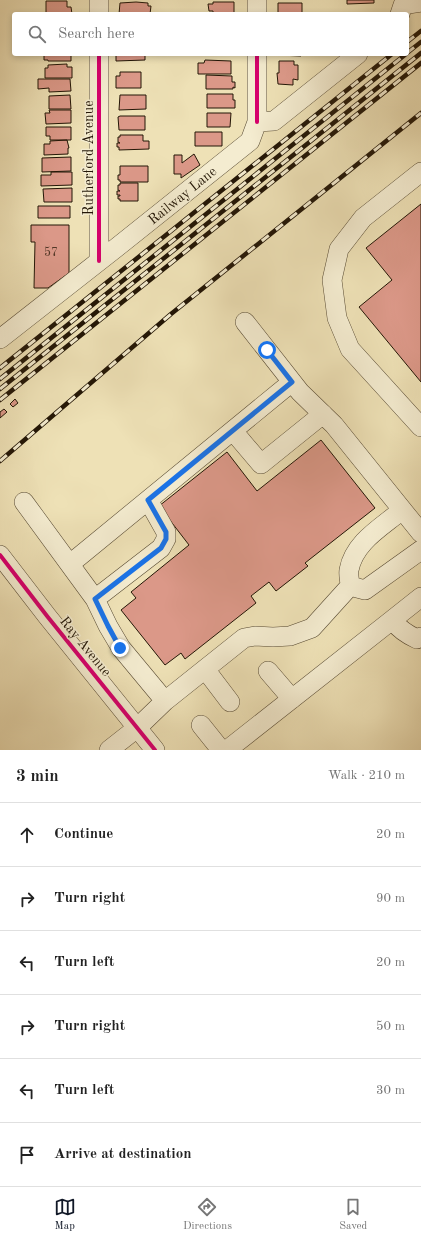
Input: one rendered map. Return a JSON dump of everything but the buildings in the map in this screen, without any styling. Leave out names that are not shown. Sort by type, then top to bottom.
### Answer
[{"type":"street","points":[[99,0],[99,12]]},
{"type":"street","points":[[257,0],[257,12]]},
{"type":"street","name":"Rutherford Avenue","points":[[99,56],[99,261]]},
{"type":"street","points":[[257,56],[257,122],[274,121],[355,56]]},
{"type":"street","name":"Railway Lane","points":[[0,339],[250,140],[257,122]]},
{"type":"street","points":[[421,172],[363,218],[339,249],[332,280],[337,318],[350,349],[421,427]]},
{"type":"street","points":[[245,322],[300,392],[334,425],[421,533]]},
{"type":"street","points":[[70,564],[292,382]]},
{"type":"street","points":[[233,431],[261,464],[323,414]]},
{"type":"street","points":[[99,607],[164,544],[166,532],[148,500]]},
{"type":"street","points":[[24,502],[70,564],[99,607],[120,648],[165,701]]},
{"type":"street","points":[[109,750],[137,728],[165,701],[244,638],[255,636],[273,638],[290,636],[312,628],[350,586],[349,572],[351,564],[353,557],[361,544],[402,510]]},
{"type":"street","points":[[350,586],[365,590],[421,550]]},
{"type":"street","name":"Ray Avenue","points":[[0,555],[155,750]]},
{"type":"street","points":[[227,750],[421,598]]},
{"type":"street","points":[[392,620],[398,628],[408,635],[417,639],[421,637]]},
{"type":"street","points":[[205,669],[230,702]]},
{"type":"street","points":[[268,671],[292,699]]},
{"type":"street","points":[[201,725],[221,750]]},
{"type":"railway","points":[[409,40],[421,31]]},
{"type":"railway","points":[[409,51],[421,42]]},
{"type":"railway","points":[[0,389],[421,53]]},
{"type":"railway","points":[[0,368],[390,56]]},
{"type":"railway","points":[[0,379],[404,56]]},
{"type":"railway","points":[[0,400],[421,63]]},
{"type":"railway","points":[[0,461],[171,314],[421,113]]},
{"type":"cycle path","points":[[99,56],[99,261]]},
{"type":"cycle path","points":[[257,56],[257,122]]},
{"type":"cycle path","points":[[0,555],[155,750]]},
{"type":"route","points":[[120,648],[95,599],[161,548],[166,539],[166,532],[148,500],[292,382],[267,350]]}]
